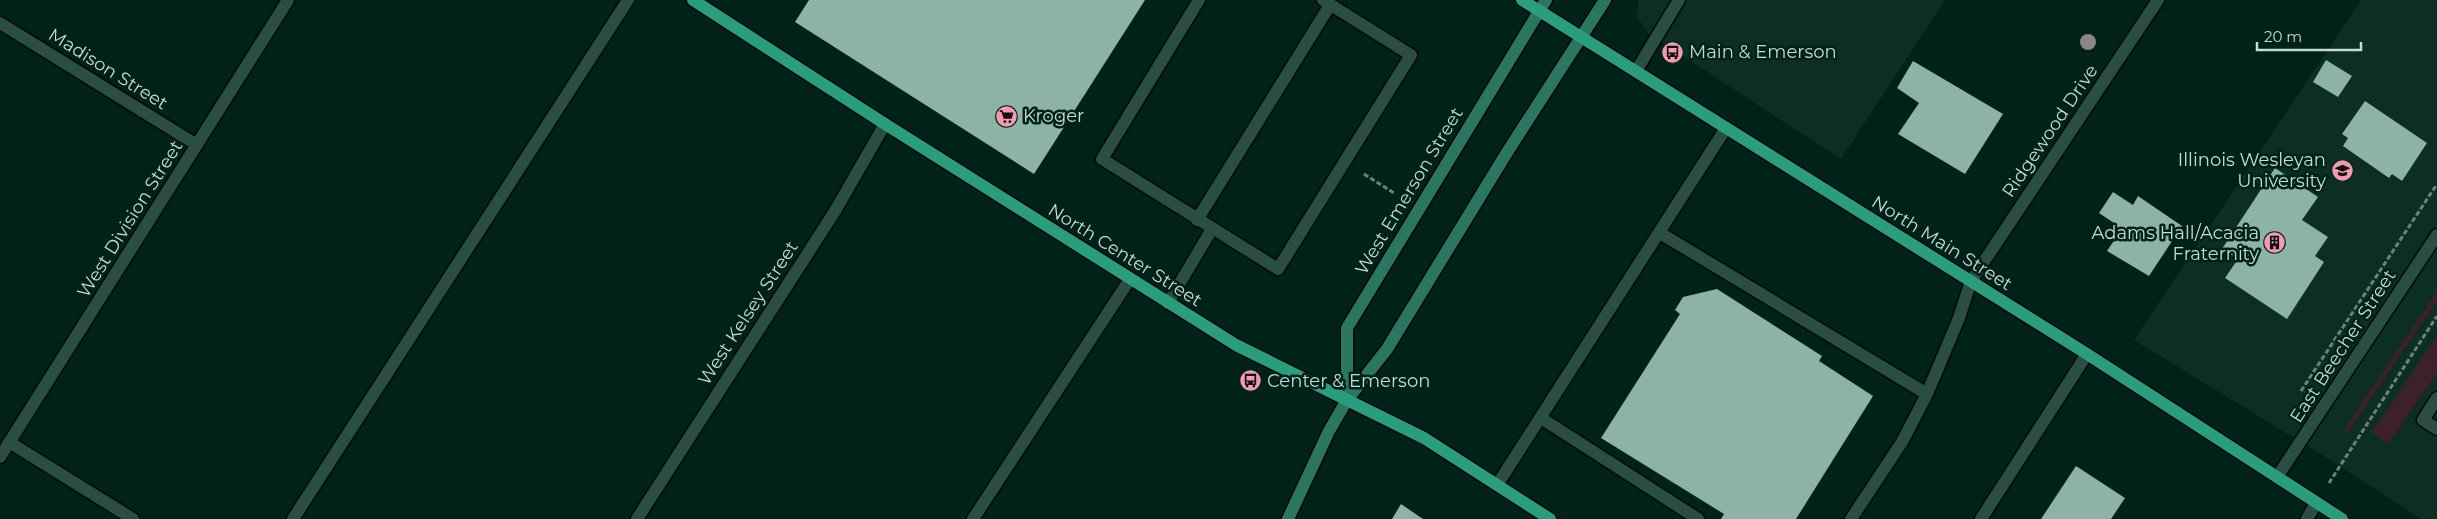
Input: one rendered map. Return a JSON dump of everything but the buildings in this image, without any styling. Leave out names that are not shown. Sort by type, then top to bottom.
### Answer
[{"type":"main road","name":"North Center Street","points":[[693,0],[1168,303],[1236,344],[1424,438],[1550,519]]},
{"type":"main road","name":"North Main Street","points":[[1522,0],[1543,5],[1581,36],[2087,354],[2342,519]]},
{"type":"main road","points":[[1288,519],[1329,431],[1347,400],[1387,349],[1506,154],[1605,0]]},
{"type":"main road","name":"West Emerson Street","points":[[1347,400],[1347,328],[1543,5]]},
{"type":"street","name":"West Division Street","points":[[0,457],[288,0]]},
{"type":"street","points":[[292,519],[628,0]]},
{"type":"street","points":[[1197,220],[1326,3],[1411,55],[1278,269],[1197,220],[1102,159],[1199,0]]},
{"type":"street","points":[[1636,71],[1678,0]]},
{"type":"street","name":"Ridgewood Drive","points":[[1851,519],[1902,442],[1927,394],[1959,318],[1971,281],[2158,0]]},
{"type":"street","name":"Madison Street","points":[[0,23],[197,145]]},
{"type":"street","name":"West Kelsey Street","points":[[637,519],[835,210],[885,124]]},
{"type":"street","points":[[1497,485],[1726,128]]},
{"type":"street","points":[[1168,303],[1212,229]]},
{"type":"street","points":[[1660,233],[1927,394]]},
{"type":"street","name":"East Beecher Street","points":[[2277,477],[2437,235]]},
{"type":"street","points":[[973,519],[1130,278]]},
{"type":"street","points":[[1980,519],[2087,354]]},
{"type":"street","points":[[2437,398],[2423,420],[2437,429]]},
{"type":"street","points":[[1541,418],[1698,519]]},
{"type":"street","points":[[9,442],[133,519]]},
{"type":"street","points":[[2307,519],[2316,503]]},
{"type":"path","points":[[1345,162],[1394,193]]},
{"type":"path","points":[[2297,398],[2437,184]]},
{"type":"path","points":[[2316,503],[2437,316]]},
{"type":"shaded area","points":[[1638,0],[1945,0],[1841,159],[1649,34],[1637,17]]},
{"type":"shaded area","name":"Illinois Wesleyan University","points":[[2361,0],[2437,0],[2437,519],[2421,519],[2335,463],[2134,340]]},
{"type":"shaded area","points":[[2437,292],[2437,301],[2347,434],[2345,428]]},
{"type":"shaded area","points":[[2437,336],[2437,373],[2388,444],[2372,432]]},
{"type":"place","name":"Main & Emerson","points":[[1673,52]]},
{"type":"place","name":"Kroger","points":[[1007,116]]},
{"type":"place","name":"Illinois Wesleyan University","points":[[2342,170]]},
{"type":"place","name":"Adams Hall/Acacia Fraternity","points":[[2275,243]]},
{"type":"place","name":"Center & Emerson","points":[[1251,381]]}]
